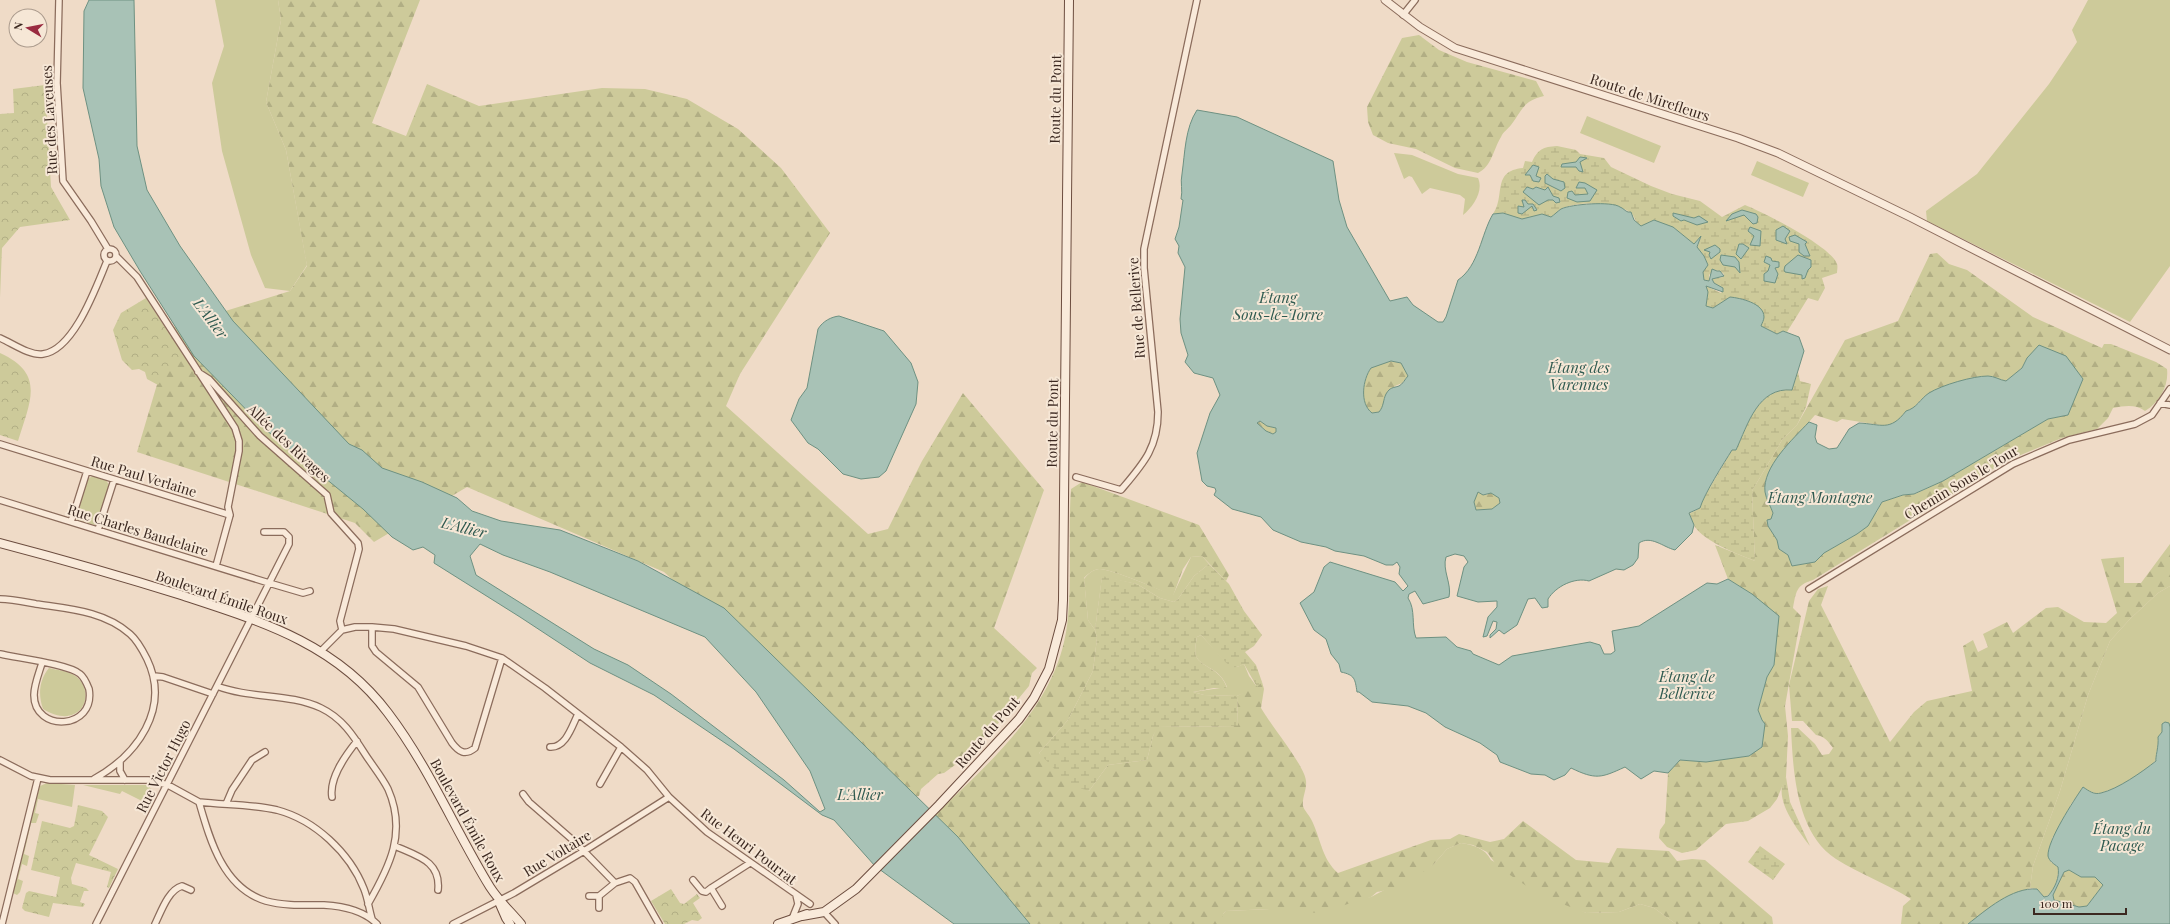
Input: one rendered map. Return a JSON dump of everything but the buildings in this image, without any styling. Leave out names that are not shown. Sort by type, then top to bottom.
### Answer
[{"type":"main road","name":"Route du Pont","points":[[856,889],[1019,719],[1034,698],[1049,669],[1062,620],[1069,0]]},
{"type":"main road","name":"Boulevard Émile Roux","points":[[0,543],[72,562],[252,618],[293,635],[321,651],[358,679],[374,695],[399,728],[498,899],[510,924]]},
{"type":"main road","points":[[802,916],[824,912],[856,889]]},
{"type":"main road","points":[[778,924],[802,916],[842,899],[856,889]]},
{"type":"main road","name":"Boulevard Émile Roux","points":[[498,899],[521,924]]},
{"type":"street","name":"Rue des Laveuses","points":[[59,0],[57,83],[64,181],[91,221],[108,250]]},
{"type":"street","name":"Rue de Bellerive","points":[[1076,477],[1121,490],[1145,460],[1157,435],[1158,412],[1145,283],[1144,249],[1197,0]]},
{"type":"street","name":"Route de Mirefleurs","points":[[1386,0],[1403,15],[1434,37],[1455,48],[1738,138],[1778,153],[1910,217],[2170,350]]},
{"type":"street","points":[[1403,15],[1414,0]]},
{"type":"street","points":[[108,250],[113,250],[116,256],[113,261],[107,261],[103,254],[108,250]]},
{"type":"street","name":"Allée des Rivages","points":[[116,256],[137,277],[235,428],[240,441],[228,507],[230,515]]},
{"type":"street","points":[[0,338],[34,353],[43,354],[63,344],[71,337],[107,261]]},
{"type":"street","name":"Allée des Rivages","points":[[198,372],[209,379],[260,436],[327,495],[331,513],[358,543],[359,549],[340,621],[342,630]]},
{"type":"street","name":"Chemin Sous le Tour","points":[[1809,589],[2013,464],[2069,440],[2135,424],[2152,415],[2170,389]]},
{"type":"street","points":[[2160,403],[2170,405]]},
{"type":"street","name":"Rue Paul Verlaine","points":[[0,444],[230,515]]},
{"type":"street","points":[[71,522],[86,471]]},
{"type":"street","points":[[98,530],[114,480]]},
{"type":"street","name":"Rue Charles Baudelaire","points":[[0,500],[303,593],[310,591]]},
{"type":"street","points":[[216,566],[230,515]]},
{"type":"street","points":[[252,618],[289,544],[289,538],[284,532],[264,532]]},
{"type":"street","points":[[0,600],[90,612],[113,622],[131,635],[144,652],[154,676],[155,686],[149,721],[140,740],[120,762],[94,779]]},
{"type":"street","name":"Rue Victor Hugo","points":[[96,924],[252,618]]},
{"type":"street","name":"Rue Henri Pourrat","points":[[342,630],[355,627],[394,629],[459,644],[502,658],[545,688],[621,747],[647,770],[670,797],[707,832],[810,904]]},
{"type":"street","points":[[372,627],[372,646],[376,652],[418,687],[452,742],[458,750],[464,753],[469,753],[475,748],[502,658]]},
{"type":"street","points":[[321,651],[342,630]]},
{"type":"street","points":[[0,654],[42,663],[74,670],[83,676],[89,692],[87,706],[81,715],[73,721],[53,721],[37,708],[34,700],[35,690],[42,663]]},
{"type":"street","points":[[154,676],[163,676],[213,694]]},
{"type":"street","points":[[217,686],[230,691],[296,701],[321,708],[344,724],[357,741],[387,788],[391,798],[397,825],[395,846],[378,887],[368,904]]},
{"type":"street","points":[[550,748],[556,748],[562,744],[578,714]]},
{"type":"street","points":[[332,797],[333,782],[349,751],[357,741]]},
{"type":"street","points":[[600,784],[621,747]]},
{"type":"street","points":[[226,804],[232,790],[252,760],[265,752]]},
{"type":"street","points":[[0,760],[38,778],[66,781],[94,779],[148,780],[168,785],[198,802],[278,810],[298,818],[314,828],[342,852],[354,869],[364,890],[372,919]]},
{"type":"street","points":[[120,762],[120,771],[125,780]]},
{"type":"street","points":[[2,924],[38,778]]},
{"type":"street","points":[[523,794],[529,802],[584,851],[615,883]]},
{"type":"street","name":"Rue Voltaire","points":[[456,923],[498,899],[514,893],[670,797]]},
{"type":"street","points":[[198,802],[222,864],[230,877],[242,889],[266,901],[280,904],[335,906],[372,919],[377,924]]},
{"type":"street","points":[[395,846],[429,863],[436,871],[439,880],[438,890]]},
{"type":"street","points":[[694,880],[702,891],[711,888],[750,863]]},
{"type":"street","points":[[589,896],[599,896],[615,883],[630,878],[635,882],[659,924]]},
{"type":"street","points":[[155,924],[171,894],[178,887],[182,886],[191,890]]},
{"type":"street","points":[[711,888],[722,906]]},
{"type":"street","name":"Rue Henri Pourrat","points":[[792,919],[798,904],[796,895]]},
{"type":"street","points":[[599,896],[599,908]]},
{"type":"street","points":[[824,912],[835,924]]},
{"type":"green space","points":[[215,0],[278,0],[281,20],[266,102],[286,150],[307,265],[290,291],[265,288],[251,255],[222,151],[212,83],[224,46]]},
{"type":"green space","points":[[278,0],[420,0],[372,123],[406,136],[427,84],[479,106],[602,88],[645,89],[687,99],[738,129],[781,168],[830,233],[740,374],[726,406],[868,534],[888,529],[922,461],[963,393],[1044,490],[994,628],[1037,668],[1032,673],[1029,686],[995,727],[955,765],[944,773],[938,774],[921,789],[919,796],[912,797],[664,572],[467,487],[374,542],[355,523],[137,452],[174,327],[290,291],[307,266],[286,150],[266,102],[281,20]]},
{"type":"green space","points":[[2088,0],[2170,0],[2170,266],[2130,322],[1927,221],[1926,211],[1977,174],[2049,84],[2077,42],[2072,30]]},
{"type":"green space","points":[[1419,35],[1439,50],[1467,62],[1536,81],[1544,96],[1532,100],[1524,106],[1502,135],[1489,162],[1483,170],[1478,173],[1455,168],[1416,149],[1388,143],[1373,135],[1368,122],[1367,107],[1402,38]]},
{"type":"green space","points":[[45,85],[51,187],[70,220],[20,227],[2,248],[0,298],[0,114],[14,113],[13,89]]},
{"type":"green space","points":[[1587,116],[1661,146],[1654,163],[1580,133]]},
{"type":"green space","points":[[1557,146],[1576,150],[1580,154],[1604,158],[1611,167],[1651,186],[1672,194],[1700,201],[1722,217],[1745,205],[1754,209],[1781,222],[1823,249],[1837,264],[1837,273],[1822,278],[1825,288],[1818,301],[1808,298],[1787,332],[1783,331],[1777,334],[1761,326],[1764,317],[1748,301],[1730,297],[1713,308],[1706,306],[1708,292],[1706,286],[1721,293],[1723,288],[1714,283],[1712,279],[1723,277],[1724,274],[1720,271],[1714,270],[1709,275],[1709,281],[1704,280],[1703,272],[1708,265],[1704,256],[1697,249],[1701,236],[1694,244],[1673,227],[1651,221],[1644,226],[1638,225],[1630,212],[1615,206],[1597,204],[1578,204],[1569,206],[1561,209],[1551,217],[1542,214],[1522,219],[1503,213],[1493,214],[1499,200],[1503,179],[1507,174],[1513,170],[1523,168],[1525,161],[1532,162],[1539,151],[1548,147]]},
{"type":"green space","points":[[1394,153],[1412,155],[1458,174],[1478,178],[1480,188],[1474,203],[1463,215],[1465,199],[1460,195],[1430,188],[1422,194],[1412,177],[1409,176],[1404,179]]},
{"type":"green space","points":[[1757,161],[1809,183],[1803,197],[1751,175]]},
{"type":"green space","points":[[1937,253],[1949,264],[1967,270],[2033,317],[2102,348],[2104,344],[2111,344],[2156,362],[2167,369],[2167,381],[2165,387],[2155,403],[2145,411],[2134,406],[2113,408],[2108,418],[2097,429],[2062,438],[2006,461],[1813,580],[1803,584],[1796,593],[1793,608],[1801,616],[1785,706],[1788,736],[1786,777],[1777,799],[1770,808],[1748,821],[1726,824],[1696,850],[1682,853],[1667,847],[1659,838],[1660,830],[1665,823],[1668,773],[1680,760],[1706,762],[1749,756],[1762,720],[1758,710],[1767,677],[1774,665],[1775,646],[1752,594],[1728,579],[1715,545],[1755,561],[1752,491],[1782,440],[1797,425],[1845,340],[1898,321],[1930,254]],"holes":[[[2027,358],[2068,415],[2048,419],[1943,481],[1915,494],[1904,495],[1882,502],[1877,512],[1857,534],[1824,553],[1815,562],[1792,566],[1788,555],[1779,549],[1777,540],[1768,526],[1767,520],[1771,519],[1773,513],[1765,492],[1809,422],[1815,415],[1837,422],[1842,419],[1886,426],[1898,421],[1906,411],[1913,408],[1924,397],[1933,391],[1948,385],[1973,378],[1988,376],[2006,381],[2022,368]]]},
{"type":"green space","points":[[146,298],[185,358],[167,372],[158,385],[147,379],[145,372],[139,369],[132,370],[122,360],[113,330],[121,313]]},
{"type":"green space","points":[[0,353],[14,361],[24,370],[29,380],[31,390],[30,401],[18,441],[0,435]]},
{"type":"green space","points":[[1390,361],[1401,363],[1408,376],[1402,383],[1395,386],[1385,396],[1384,406],[1379,412],[1372,413],[1368,409],[1364,398],[1364,385],[1368,373],[1371,368]]},
{"type":"green space","points":[[1798,372],[1800,381],[1811,384],[1806,407],[1797,425],[1782,440],[1752,491],[1755,561],[1726,549],[1706,537],[1698,531],[1692,523],[1689,514],[1700,508],[1702,501],[1732,450],[1736,450],[1756,409],[1771,394],[1780,391],[1792,390]]},
{"type":"green space","points":[[1260,421],[1267,426],[1276,428],[1276,432],[1274,434],[1266,431],[1257,423]]},
{"type":"green space","points":[[93,476],[106,480],[110,487],[95,525],[77,520],[76,514],[87,479]]},
{"type":"green space","points":[[1082,482],[1199,525],[1229,575],[1226,581],[1202,556],[1191,557],[1183,569],[1173,596],[1135,580],[1105,570],[1094,570],[1084,578],[1088,620],[1095,630],[1097,638],[1093,671],[1068,720],[1039,753],[1089,791],[1108,765],[1147,760],[1153,736],[1157,727],[1238,726],[1237,696],[1262,682],[1264,689],[1261,708],[1294,756],[1304,774],[1306,784],[1303,799],[1304,809],[1311,819],[1328,861],[1338,873],[1431,840],[1450,839],[1459,834],[1490,842],[1504,839],[1523,821],[1576,860],[1609,863],[1617,848],[1669,851],[1677,861],[1692,859],[1705,860],[1772,917],[1773,924],[1676,924],[1654,908],[1640,904],[1619,912],[1586,913],[1560,903],[1525,885],[1498,867],[1487,852],[1473,845],[1461,843],[1447,849],[1434,864],[1415,878],[1397,888],[1377,892],[1371,897],[1318,913],[1270,909],[1226,911],[1223,914],[1223,924],[1030,924],[958,837],[935,815],[979,773],[1021,727],[1038,702],[1053,675],[1063,647],[1068,616],[1070,584],[1071,489]]},
{"type":"green space","points":[[1477,492],[1486,495],[1491,492],[1499,498],[1500,503],[1492,509],[1476,510],[1474,502]]},
{"type":"green space","points":[[2170,544],[2170,586],[2158,593],[2130,619],[2110,641],[2088,695],[2060,791],[2033,866],[2030,888],[2008,897],[1968,924],[1901,924],[1903,906],[1911,899],[1836,859],[1823,848],[1812,834],[1799,800],[1793,763],[1791,728],[1798,728],[1815,744],[1822,755],[1829,754],[1833,748],[1826,739],[1816,735],[1803,721],[1792,721],[1789,685],[1809,601],[1818,589],[1828,586],[1821,605],[1890,742],[1914,712],[1927,701],[1972,691],[1963,646],[1973,640],[1978,652],[1988,647],[1983,634],[2007,622],[2013,633],[2046,608],[2058,607],[2084,622],[2106,623],[2117,613],[2101,559],[2124,557],[2124,583],[2141,583]]},
{"type":"green space","points":[[1202,556],[1209,564],[1194,576],[1178,599],[1174,602],[1160,598],[1137,584],[1102,577],[1095,630],[1088,620],[1084,579],[1092,571],[1099,569],[1113,572],[1173,595],[1191,557]]},
{"type":"green space","points":[[1209,564],[1229,584],[1244,611],[1262,635],[1254,646],[1245,652],[1256,665],[1262,682],[1257,687],[1244,664],[1232,667],[1201,635],[1197,637],[1195,654],[1198,660],[1220,676],[1227,688],[1214,688],[1193,692],[1204,695],[1237,696],[1238,726],[1158,727],[1153,736],[1147,760],[1108,765],[1089,791],[1070,785],[1039,753],[1068,720],[1093,671],[1097,638],[1095,630],[1102,576],[1137,584],[1160,598],[1174,602],[1178,599],[1194,576]]},
{"type":"green space","points":[[2170,586],[2170,727],[2162,726],[2162,732],[2158,737],[2156,760],[2145,770],[2130,780],[2107,791],[2096,793],[2083,788],[2071,804],[2061,826],[2052,838],[2051,862],[2058,867],[2058,875],[2054,889],[2044,897],[2037,889],[2030,888],[2033,866],[2060,791],[2088,695],[2110,641],[2130,619],[2158,593]]},
{"type":"green space","points":[[1201,635],[1226,662],[1237,667],[1244,664],[1249,676],[1257,687],[1237,696],[1204,695],[1193,692],[1227,687],[1220,675],[1198,660],[1195,654],[1197,637]]},
{"type":"green space","points":[[49,668],[74,675],[81,682],[85,690],[85,699],[82,707],[77,713],[68,716],[57,715],[43,709],[40,698],[40,688],[43,678]]},
{"type":"green space","points":[[1786,777],[1790,802],[1810,846],[1793,822],[1784,803],[1782,785]]},
{"type":"green space","points":[[47,783],[75,785],[72,807],[38,799],[35,813],[39,814],[36,823],[31,823],[24,854],[29,856],[27,866],[22,864],[18,879],[23,881],[20,892],[17,895],[13,893],[36,799],[40,786]]},
{"type":"green space","points":[[83,785],[147,785],[154,791],[154,798],[150,805],[122,791],[120,794]]},
{"type":"green space","points":[[78,805],[102,811],[108,817],[89,855],[118,869],[109,888],[107,887],[111,872],[76,863],[71,878],[72,884],[86,888],[89,891],[84,891],[80,902],[85,904],[83,907],[53,903],[49,917],[25,911],[22,908],[26,893],[29,891],[56,897],[60,877],[31,870],[42,821],[70,828],[74,826]]},
{"type":"green space","points":[[1461,843],[1482,850],[1491,860],[1586,913],[1619,912],[1640,904],[1654,908],[1676,924],[1223,924],[1223,914],[1226,911],[1270,909],[1371,897],[1434,864],[1447,849]]},
{"type":"green space","points":[[1760,846],[1785,864],[1773,880],[1748,862]]},
{"type":"green space","points":[[2069,870],[2081,877],[2095,877],[2103,885],[2087,906],[2079,907],[2054,900],[2053,895],[2064,872]]},
{"type":"green space","points":[[671,889],[680,903],[684,904],[697,894],[700,898],[693,903],[702,918],[698,921],[692,920],[684,924],[665,924],[651,901]]},
{"type":"water","name":"L'Allier","points":[[89,0],[134,0],[137,146],[147,190],[180,246],[233,321],[349,444],[362,450],[382,468],[422,482],[457,498],[472,511],[501,521],[560,530],[638,561],[724,608],[958,837],[1030,924],[954,924],[875,866],[834,820],[822,815],[734,749],[654,695],[590,663],[434,563],[435,555],[423,547],[413,550],[392,537],[363,509],[266,430],[194,356],[114,227],[101,186],[99,159],[83,88],[84,11]],"holes":[[[480,544],[503,555],[550,572],[705,637],[756,692],[810,771],[825,809],[820,812],[784,780],[671,694],[628,665],[594,649],[476,575],[470,556]]]},
{"type":"water","points":[[1197,110],[1237,117],[1333,161],[1339,200],[1347,227],[1390,301],[1407,297],[1413,305],[1438,322],[1443,322],[1446,317],[1458,280],[1471,267],[1493,214],[1503,213],[1522,219],[1542,214],[1551,217],[1566,207],[1609,204],[1616,205],[1627,212],[1631,212],[1634,220],[1641,226],[1654,220],[1673,227],[1694,244],[1701,236],[1697,247],[1704,256],[1708,265],[1703,272],[1704,280],[1709,281],[1712,269],[1720,271],[1724,276],[1712,279],[1714,283],[1723,288],[1723,292],[1706,286],[1708,292],[1706,306],[1713,308],[1730,297],[1751,302],[1763,312],[1764,318],[1761,326],[1777,334],[1783,331],[1799,337],[1804,351],[1792,390],[1780,391],[1771,394],[1756,409],[1736,450],[1732,450],[1710,487],[1700,508],[1689,513],[1694,525],[1692,533],[1675,550],[1657,542],[1648,540],[1639,543],[1638,558],[1633,565],[1624,570],[1616,569],[1589,581],[1578,580],[1566,584],[1551,594],[1548,599],[1548,607],[1542,608],[1535,598],[1528,599],[1517,625],[1504,634],[1499,630],[1490,638],[1490,635],[1496,629],[1497,622],[1493,621],[1487,636],[1483,637],[1488,617],[1497,607],[1497,601],[1478,602],[1457,596],[1464,567],[1468,562],[1464,556],[1455,554],[1446,557],[1445,567],[1450,592],[1449,597],[1423,604],[1415,591],[1409,594],[1408,598],[1412,607],[1416,638],[1446,637],[1457,647],[1471,651],[1473,654],[1499,665],[1512,656],[1590,642],[1600,645],[1604,654],[1611,654],[1615,651],[1612,631],[1639,626],[1707,583],[1717,584],[1728,579],[1752,594],[1779,616],[1774,665],[1767,677],[1758,710],[1765,724],[1762,747],[1749,756],[1706,762],[1680,760],[1668,773],[1654,771],[1641,779],[1625,767],[1598,776],[1593,776],[1571,768],[1565,775],[1554,780],[1545,775],[1531,774],[1500,762],[1497,755],[1480,743],[1445,727],[1426,713],[1408,706],[1372,702],[1357,692],[1354,678],[1341,672],[1339,664],[1331,654],[1326,639],[1314,630],[1300,603],[1314,592],[1324,567],[1330,562],[1395,582],[1403,591],[1408,586],[1399,574],[1400,567],[1397,562],[1393,565],[1386,565],[1364,556],[1335,551],[1326,547],[1301,542],[1273,530],[1261,517],[1232,509],[1214,495],[1216,491],[1215,488],[1207,486],[1202,481],[1197,453],[1210,413],[1220,395],[1213,378],[1194,373],[1185,362],[1188,355],[1181,333],[1180,319],[1185,267],[1178,253],[1179,246],[1175,239],[1179,227],[1183,200],[1181,199],[1181,180],[1186,141],[1193,117]],"holes":[[[1391,361],[1401,363],[1408,376],[1403,383],[1387,392],[1382,408],[1379,412],[1372,413],[1365,403],[1364,384],[1366,378],[1371,368]],[[1260,421],[1267,426],[1276,428],[1276,432],[1273,434],[1266,431],[1257,423]],[[1478,492],[1483,495],[1491,493],[1499,498],[1500,503],[1492,509],[1476,510],[1474,502]]]},
{"type":"water","points":[[1580,157],[1587,158],[1580,162],[1583,172],[1579,171],[1576,167],[1561,167],[1562,164],[1576,162]]},
{"type":"water","points":[[1533,165],[1539,167],[1536,176],[1541,178],[1539,182],[1533,181],[1530,175],[1525,175]]},
{"type":"water","points":[[1547,174],[1553,179],[1564,182],[1565,188],[1561,191],[1545,183],[1545,176]]},
{"type":"water","points":[[1579,182],[1585,183],[1597,190],[1590,201],[1577,202],[1567,198],[1568,192],[1572,191],[1575,195],[1588,194],[1585,188],[1576,188]]},
{"type":"water","points":[[1527,187],[1533,189],[1536,187],[1545,190],[1548,187],[1553,196],[1559,198],[1560,202],[1556,203],[1553,200],[1548,200],[1539,205],[1523,192]]},
{"type":"water","points":[[1522,200],[1525,200],[1528,204],[1533,204],[1537,210],[1534,211],[1532,206],[1522,214],[1518,213],[1518,206],[1524,207]]},
{"type":"water","points":[[1742,210],[1756,214],[1758,217],[1757,223],[1753,224],[1744,215],[1726,221],[1732,214]]},
{"type":"water","points":[[1673,213],[1694,218],[1699,216],[1708,222],[1697,225],[1684,220],[1681,221],[1673,216]]},
{"type":"water","points":[[1783,226],[1790,231],[1785,239],[1787,244],[1776,240],[1776,230]]},
{"type":"water","points":[[1750,227],[1761,231],[1760,246],[1750,245],[1754,236],[1748,231]]},
{"type":"water","points":[[1795,235],[1807,242],[1805,244],[1810,256],[1804,256],[1799,252],[1799,244],[1790,241],[1789,237]]},
{"type":"water","points":[[1739,244],[1743,244],[1749,248],[1741,259],[1736,254]]},
{"type":"water","points":[[1715,245],[1720,249],[1720,252],[1711,259],[1709,255],[1710,252],[1704,250]]},
{"type":"water","points":[[1721,255],[1735,257],[1739,262],[1740,273],[1735,267],[1723,265],[1720,260]]},
{"type":"water","points":[[1798,255],[1811,260],[1811,267],[1805,278],[1802,279],[1802,275],[1785,272],[1784,270],[1785,266]]},
{"type":"water","points":[[1766,256],[1771,258],[1772,261],[1779,262],[1779,267],[1775,268],[1778,274],[1775,283],[1764,281],[1764,274],[1768,271],[1770,265],[1764,262]]},
{"type":"water","points":[[839,316],[884,331],[911,363],[918,382],[916,404],[886,471],[879,477],[861,479],[843,474],[818,449],[808,443],[791,420],[799,399],[807,388],[818,329],[827,320]]},
{"type":"water","name":"Étang Montagne","points":[[2039,345],[2066,356],[2083,379],[2068,415],[2048,419],[1943,481],[1914,494],[1903,495],[1882,502],[1868,526],[1857,534],[1824,553],[1815,562],[1792,566],[1788,555],[1779,549],[1777,540],[1768,526],[1767,520],[1771,519],[1773,513],[1767,500],[1765,483],[1773,463],[1787,445],[1809,422],[1817,425],[1815,437],[1817,443],[1829,449],[1837,448],[1849,429],[1859,423],[1885,425],[1895,422],[1906,411],[1916,406],[1929,393],[1949,384],[1982,376],[1990,376],[2006,381],[2022,368],[2027,358]]},
{"type":"water","name":"Étang du Pacage","points":[[2165,722],[2169,723],[2170,727],[2170,924],[1968,924],[2000,900],[2018,892],[2028,889],[2037,889],[2044,897],[2048,896],[2053,890],[2058,875],[2058,867],[2048,856],[2049,849],[2056,831],[2079,793],[2083,787],[2096,793],[2108,791],[2130,780],[2156,761],[2158,737],[2162,732],[2162,724]],"holes":[[[2069,870],[2081,877],[2095,877],[2103,885],[2087,906],[2079,907],[2054,900],[2053,895],[2064,872]]]},
{"type":"water label","name":"Étang Sous-le-Torre","points":[[1278,306]]},
{"type":"water label","name":"Étang des Varennes","points":[[1579,376]]},
{"type":"water label","name":"Étang de Bellerive","points":[[1687,684]]}]
